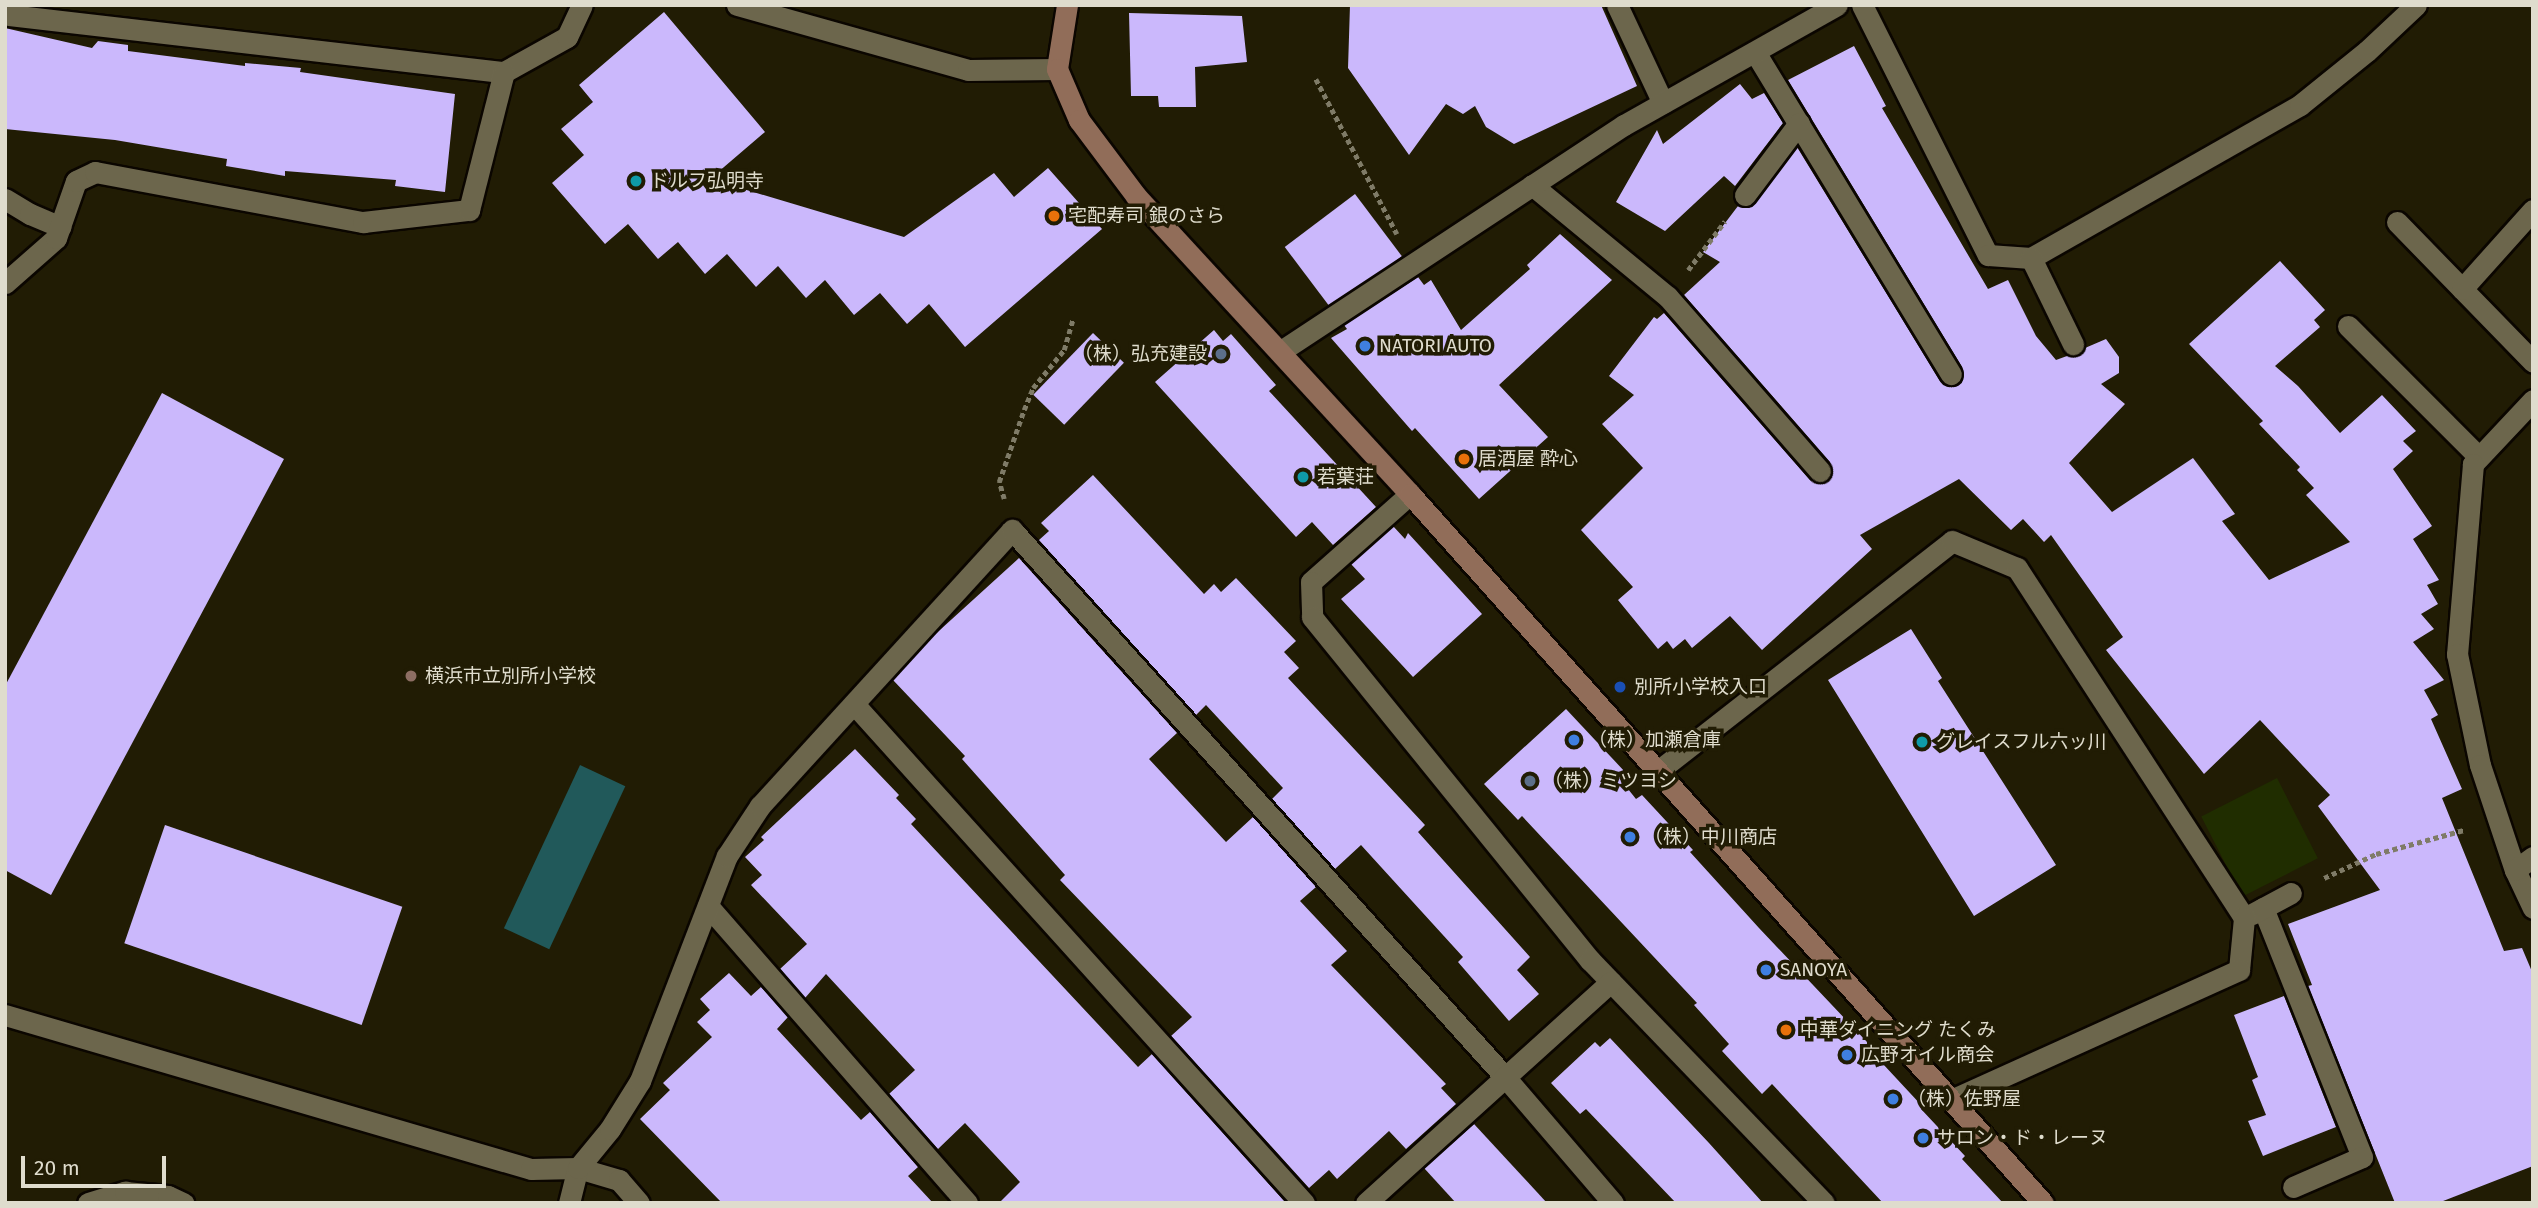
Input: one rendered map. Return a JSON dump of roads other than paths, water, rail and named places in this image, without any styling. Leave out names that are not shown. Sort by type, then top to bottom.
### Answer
[{"type":"street","points":[[9,15],[504,72],[567,37],[582,5]]},
{"type":"street","points":[[737,5],[788,12],[968,70],[1058,69]]},
{"type":"street","points":[[1066,5],[1058,69],[1079,120],[1136,196],[1410,494],[1953,1099],[2043,1203]]},
{"type":"street","points":[[1617,5],[1663,103]]},
{"type":"street","points":[[1280,351],[1532,185],[1663,103],[1837,5]]},
{"type":"street","points":[[1862,5],[1988,255],[2031,258],[2300,104],[2367,51],[2416,5]]},
{"type":"street","points":[[1755,52],[1951,374]]},
{"type":"street","points":[[5,282],[56,238],[76,181],[95,172],[363,222],[469,210],[504,72]]},
{"type":"street","points":[[1745,195],[1799,123]]},
{"type":"street","points":[[1532,185],[1668,297],[1820,471]]},
{"type":"street","points":[[5,199],[30,215],[60,227]]},
{"type":"street","points":[[2462,289],[2533,210]]},
{"type":"street","points":[[2397,222],[2533,362]]},
{"type":"street","points":[[2031,258],[2073,344]]},
{"type":"street","points":[[2348,326],[2479,457]]},
{"type":"street","points":[[2533,400],[2473,464],[2457,654],[2490,823],[2533,908]]},
{"type":"street","points":[[1410,494],[1311,582],[1312,617],[1590,960],[1824,1203]]},
{"type":"street","points":[[569,1203],[578,1168],[610,1129],[640,1081],[727,856],[760,806],[1012,530],[1505,1077],[1613,1203]]},
{"type":"street","points":[[1658,771],[1952,541],[2017,568],[2244,918],[2239,970],[1953,1099]]},
{"type":"street","points":[[854,704],[1304,1203]]},
{"type":"street","points":[[2515,870],[2533,857]]},
{"type":"street","points":[[2244,918],[2291,893]]},
{"type":"street","points":[[708,906],[967,1203]]},
{"type":"street","points":[[2263,908],[2362,1157],[2293,1187]]},
{"type":"street","points":[[1366,1203],[1611,982]]},
{"type":"street","points":[[5,1015],[531,1169],[578,1168],[619,1180],[639,1203]]},
{"type":"street","points":[[88,1203],[125,1192],[168,1196],[183,1203]]},
{"type":"water","points":[[580,765],[625,786],[549,949],[504,928]]},
{"type":"place","name":"ドルフ弘明寺","points":[[636,181]]},
{"type":"place","name":"宅配寿司 銀のさら","points":[[1054,216]]},
{"type":"place","name":"NATORI AUTO","points":[[1365,346]]},
{"type":"place","name":"（株）弘充建設","points":[[1221,354]]},
{"type":"place","name":"居酒屋 酔心","points":[[1464,459]]},
{"type":"place","name":"若葉荘","points":[[1303,477]]},
{"type":"place","name":"横浜市立別所小学校","points":[[411,676]]},
{"type":"place","name":"別所小学校入口","points":[[1620,687]]},
{"type":"place","name":"（株）加瀬倉庫","points":[[1574,740]]},
{"type":"place","name":"グレイスフル六ッ川","points":[[1922,742]]},
{"type":"place","name":"（株）ミツヨシ","points":[[1530,781]]},
{"type":"place","name":"（株）中川商店","points":[[1630,837]]},
{"type":"place","name":"SANOYA","points":[[1766,970]]},
{"type":"place","name":"中華ダイニング たくみ","points":[[1786,1030]]},
{"type":"place","name":"広野オイル商会","points":[[1847,1055]]},
{"type":"place","name":"（株）佐野屋","points":[[1893,1099]]},
{"type":"place","name":"サロン・ド・レーヌ","points":[[1923,1138]]}]
